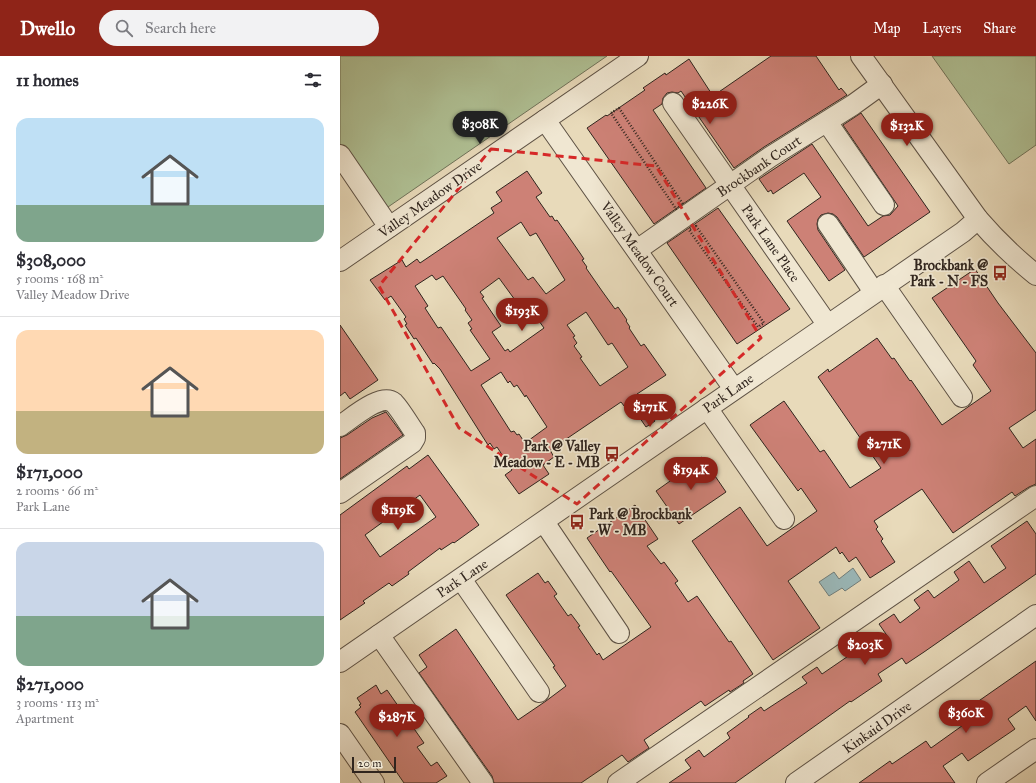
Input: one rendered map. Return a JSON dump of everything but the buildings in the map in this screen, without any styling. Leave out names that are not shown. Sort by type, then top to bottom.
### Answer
[{"type":"street","name":"Valley Meadow Drive","points":[[340,261],[638,56]]},
{"type":"street","points":[[861,56],[978,219],[997,241],[1036,275]]},
{"type":"street","name":"Brockbank Court","points":[[637,250],[770,157],[827,122],[882,84]]},
{"type":"street","name":"Park Lane Place","points":[[673,103],[827,324]]},
{"type":"street","name":"Valley Meadow Court","points":[[545,120],[734,389]]},
{"type":"street","points":[[827,122],[884,204]]},
{"type":"street","points":[[340,156],[389,227]]},
{"type":"street","name":"Park Lane","points":[[340,662],[544,522],[879,288],[963,232],[978,219]]},
{"type":"street","points":[[828,224],[962,397]]},
{"type":"street","points":[[340,426],[376,402],[384,399],[393,402],[415,433],[415,438],[412,443],[340,493]]},
{"type":"street","points":[[707,408],[784,519]]},
{"type":"street","points":[[618,783],[1036,496]]},
{"type":"street","points":[[544,522],[619,633]]},
{"type":"street","points":[[461,579],[539,692]]},
{"type":"street","name":"Kinkaid Drive","points":[[796,783],[1036,615]]},
{"type":"street","points":[[379,635],[483,783]]},
{"type":"street","points":[[340,734],[374,783]]},
{"type":"street","points":[[987,783],[1036,749]]},
{"type":"path","points":[[619,108],[683,204],[676,209],[611,113],[619,108]]},
{"type":"path","points":[[696,226],[764,323],[758,327],[689,230],[696,226]]},
{"type":"highlighted area","points":[[491,149],[656,166],[761,338],[577,504],[459,428],[379,286]]},
{"type":"green space","points":[[340,56],[607,56],[388,207],[384,206],[340,144]]},
{"type":"green space","points":[[932,56],[1036,56],[1036,145],[1009,164]]},
{"type":"water","points":[[853,568],[861,580],[845,591],[842,588],[829,596],[819,582],[834,572],[839,579]]},
{"type":"place","name":"Brockbank @ Park - N - FS","points":[[1000,273]]},
{"type":"place","name":"Park @ Valley Meadow - E - MB","points":[[612,454]]},
{"type":"place","name":"Park @ Brockbank - W - MB","points":[[577,522]]}]
